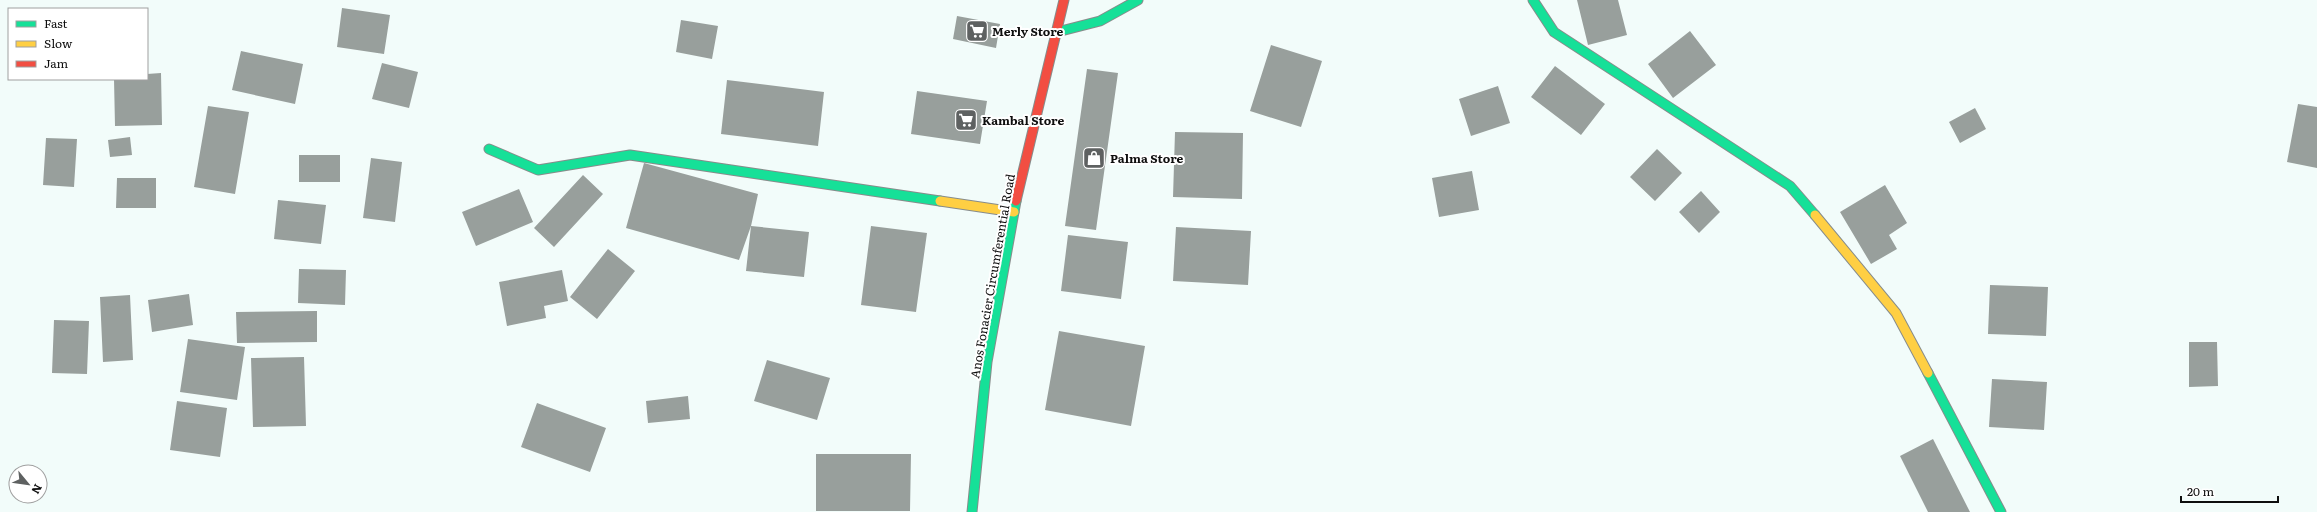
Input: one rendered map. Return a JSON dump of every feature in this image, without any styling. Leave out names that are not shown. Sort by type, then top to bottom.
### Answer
[{"type":"street","name":"Anos Fonacier Circumferential Road","points":[[972,512],[975,455],[986,373],[1014,212],[1064,0]]},
{"type":"street","points":[[1057,32],[1086,27],[1118,14],[1138,0]]},
{"type":"street","points":[[1533,0],[1554,32],[1790,186],[1896,313],[2001,512]]},
{"type":"street","points":[[489,149],[538,170],[630,155],[1014,212]]},
{"type":"building","points":[[1577,0],[1618,0],[1627,35],[1588,45]]},
{"type":"building","points":[[342,8],[390,15],[384,54],[337,47]]},
{"type":"building","name":"Merly Store","points":[[957,16],[1000,24],[996,48],[953,39]]},
{"type":"building","points":[[681,20],[718,26],[712,59],[676,52]]},
{"type":"building","points":[[1690,31],[1716,65],[1673,98],[1648,64]]},
{"type":"building","points":[[1271,45],[1322,61],[1301,127],[1250,111]]},
{"type":"building","points":[[241,51],[303,64],[295,104],[232,90]]},
{"type":"building","points":[[382,63],[418,72],[409,108],[372,99]]},
{"type":"building","points":[[1555,66],[1605,104],[1581,135],[1531,97]]},
{"type":"building","points":[[1087,69],[1118,73],[1096,230],[1065,226]]},
{"type":"building","points":[[161,73],[162,125],[115,126],[114,80],[148,80],[148,74]]},
{"type":"building","points":[[727,80],[824,92],[818,146],[721,134]]},
{"type":"building","points":[[1498,86],[1510,123],[1471,136],[1459,99]]},
{"type":"building","points":[[917,91],[987,101],[980,144],[911,134]]},
{"type":"building","points":[[2298,104],[2317,107],[2317,168],[2287,162]]},
{"type":"building","points":[[208,106],[249,112],[235,194],[194,187]]},
{"type":"building","points":[[1975,108],[1986,129],[1960,143],[1949,122]]},
{"type":"building","points":[[1175,132],[1243,133],[1242,199],[1173,197]]},
{"type":"building","points":[[130,137],[132,155],[110,157],[108,140]]},
{"type":"building","points":[[46,138],[77,139],[74,187],[43,185]]},
{"type":"building","points":[[1657,149],[1682,173],[1655,201],[1630,177]]},
{"type":"building","points":[[299,155],[340,155],[340,182],[299,182]]},
{"type":"building","points":[[371,158],[402,162],[395,222],[363,218]]},
{"type":"building","points":[[644,163],[758,194],[751,226],[739,260],[626,228]]},
{"type":"building","points":[[1472,171],[1479,210],[1439,217],[1432,178]]},
{"type":"building","points":[[583,175],[603,194],[554,247],[534,228]]},
{"type":"building","points":[[117,178],[156,178],[156,208],[116,208]]},
{"type":"building","points":[[1885,185],[1907,223],[1889,235],[1897,249],[1871,264],[1840,212]]},
{"type":"building","points":[[519,189],[533,222],[476,246],[462,212]]},
{"type":"building","points":[[1701,191],[1720,212],[1699,233],[1679,212]]},
{"type":"building","points":[[278,200],[326,205],[321,244],[274,239]]},
{"type":"building","points":[[751,226],[809,232],[804,277],[746,271]]},
{"type":"building","points":[[871,226],[927,233],[916,312],[861,305]]},
{"type":"building","points":[[1176,227],[1251,231],[1248,285],[1173,281]]},
{"type":"building","points":[[1068,235],[1128,242],[1121,299],[1061,291]]},
{"type":"building","points":[[608,249],[635,271],[597,319],[570,297]]},
{"type":"building","points":[[299,269],[346,270],[345,305],[298,303]]},
{"type":"building","points":[[562,270],[568,301],[544,306],[546,318],[507,326],[499,282]]},
{"type":"building","points":[[1990,285],[2048,287],[2046,336],[1988,334]]},
{"type":"building","points":[[189,294],[193,325],[152,332],[148,300]]},
{"type":"building","points":[[130,295],[133,360],[103,362],[100,297]]},
{"type":"building","points":[[317,311],[317,342],[237,343],[236,312]]},
{"type":"building","points":[[54,320],[89,321],[87,374],[52,373]]},
{"type":"building","points":[[1059,331],[1145,346],[1131,426],[1045,410]]},
{"type":"building","points":[[188,339],[245,347],[237,400],[180,392]]},
{"type":"building","points":[[2189,342],[2217,342],[2218,386],[2189,387]]},
{"type":"building","points":[[304,357],[306,426],[253,427],[251,358]]},
{"type":"building","points":[[767,360],[830,378],[817,420],[754,401]]},
{"type":"building","points":[[1992,379],[2047,382],[2044,430],[1989,427]]},
{"type":"building","points":[[688,396],[690,419],[648,423],[646,401]]},
{"type":"building","points":[[177,401],[227,408],[220,457],[170,450]]},
{"type":"building","points":[[537,403],[606,428],[590,472],[521,447]]},
{"type":"building","points":[[1933,439],[1970,512],[1928,512],[1900,456]]},
{"type":"building","points":[[816,454],[911,454],[910,511],[816,511]]},
{"type":"traffic: fast","points":[[1057,32],[1100,21],[1138,0]]},
{"type":"traffic: fast","points":[[1533,0],[1554,32],[1790,186],[1815,215]]},
{"type":"traffic: fast","points":[[489,149],[538,170],[630,155],[940,201]]},
{"type":"traffic: fast","points":[[972,512],[987,362],[1016,201]]},
{"type":"traffic: fast","points":[[1928,373],[2001,512]]},
{"type":"traffic: slow","points":[[940,201],[1014,212]]},
{"type":"traffic: slow","points":[[1815,215],[1896,313],[1928,373]]},
{"type":"traffic: jam","points":[[1016,201],[1064,0]]},
{"type":"place","name":"Merly Store","points":[[977,31]]},
{"type":"place","name":"Kambal Store","points":[[966,120]]},
{"type":"place","name":"Palma Store","points":[[1094,158]]}]
